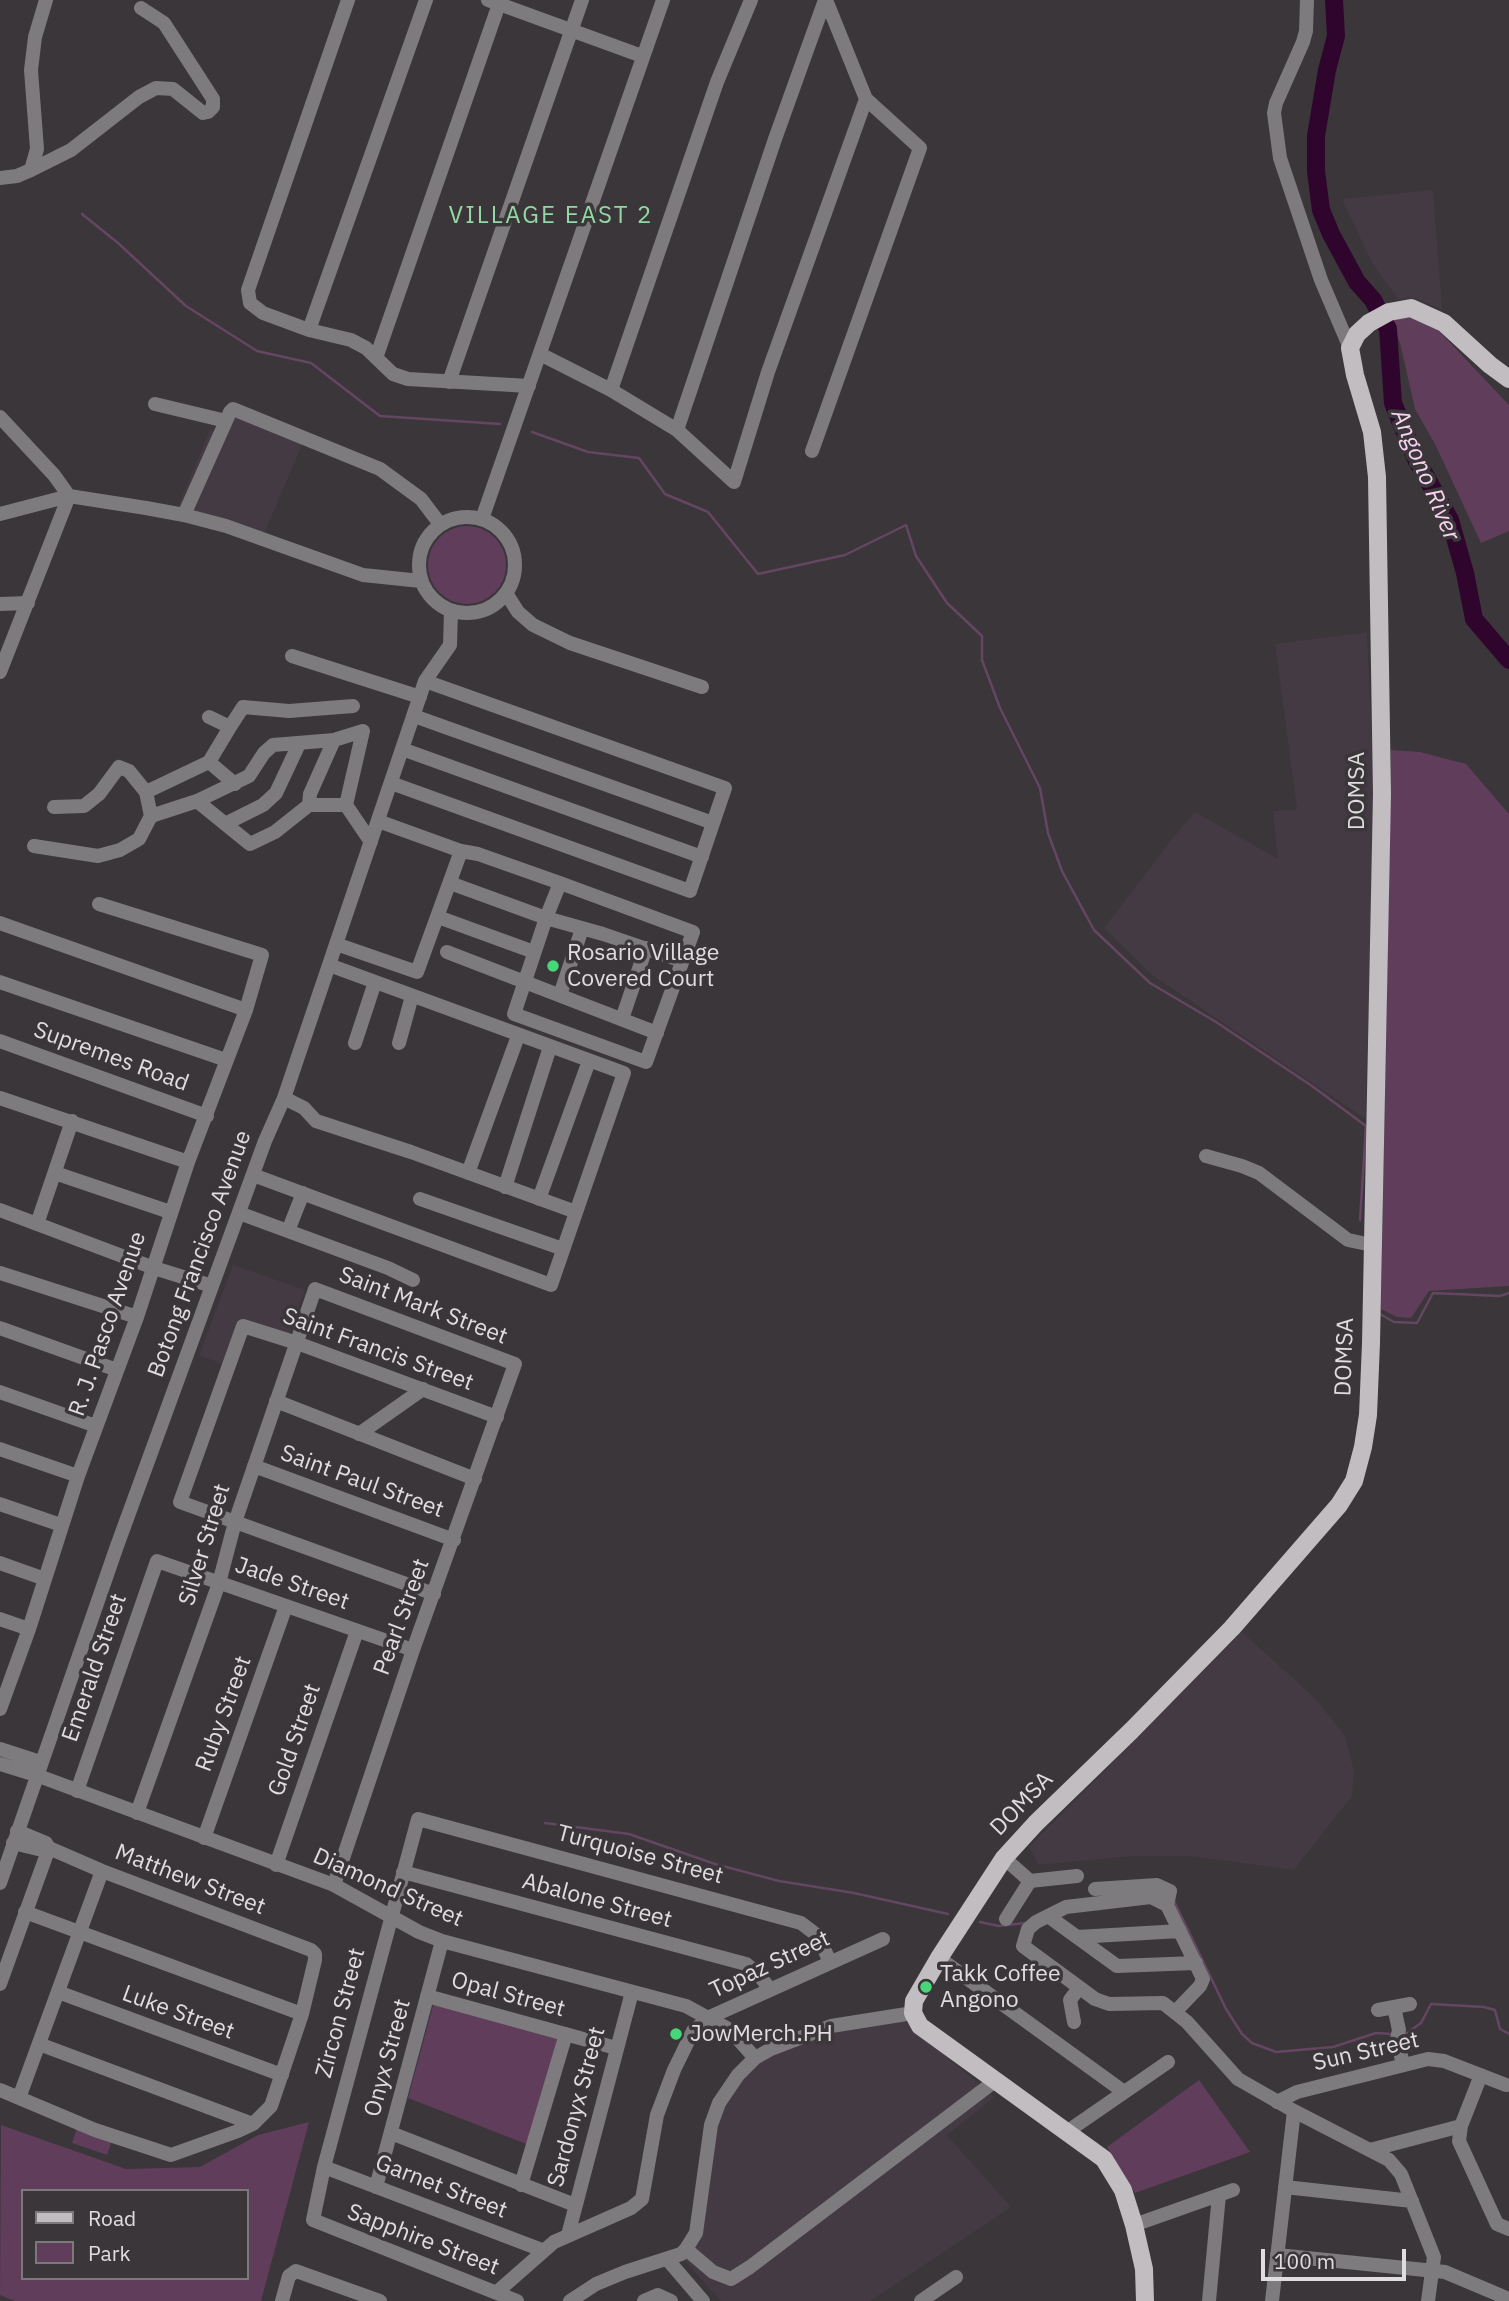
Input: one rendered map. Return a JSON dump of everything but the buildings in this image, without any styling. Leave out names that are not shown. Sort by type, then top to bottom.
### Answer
[{"type":"main road","points":[[1350,348],[1357,334],[1369,323],[1389,312],[1411,308],[1444,323],[1509,379]]},
{"type":"main road","name":"DOMSA","points":[[913,2013],[918,1992],[1004,1858],[1232,1628],[1339,1505],[1354,1481],[1363,1447],[1368,1415],[1371,1343],[1382,794],[1377,488],[1372,432],[1350,348]]},
{"type":"main road","points":[[913,2013],[920,2026],[1104,2159],[1123,2190],[1134,2225],[1144,2269],[1145,2301]]},
{"type":"street","points":[[31,170],[37,149],[31,70],[35,37],[46,0]]},
{"type":"street","points":[[348,0],[248,290],[250,303],[262,313],[366,348],[393,374],[408,379],[529,386]]},
{"type":"street","points":[[309,330],[426,0]]},
{"type":"street","points":[[449,382],[582,0]]},
{"type":"street","points":[[482,519],[663,0]]},
{"type":"street","points":[[611,390],[717,82],[751,0]]},
{"type":"street","points":[[677,430],[825,0]]},
{"type":"street","points":[[812,451],[920,148],[866,99],[825,0]]},
{"type":"street","points":[[1307,0],[1303,42],[1274,113],[1280,158],[1321,281],[1350,348]]},
{"type":"street","points":[[376,358],[493,2],[642,56]]},
{"type":"street","points":[[0,178],[17,176],[71,150],[139,97],[156,88],[173,89],[203,113],[208,113],[213,107],[213,99],[164,23],[141,8]]},
{"type":"street","points":[[540,354],[611,390],[677,430],[734,482],[768,372],[866,99]]},
{"type":"street","points":[[155,404],[226,421]]},
{"type":"street","points":[[184,515],[233,409],[380,469],[422,499],[440,524]]},
{"type":"street","points":[[0,417],[54,475],[69,496]]},
{"type":"street","points":[[0,673],[69,496]]},
{"type":"street","points":[[0,514],[69,496],[184,515],[226,526],[363,575],[421,581]]},
{"type":"street","points":[[460,517],[482,519],[498,527],[513,548],[515,571],[506,593],[486,609],[469,613],[452,611],[435,601],[421,581],[419,559],[425,540],[440,524],[460,517]]},
{"type":"street","points":[[506,593],[518,612],[533,625],[570,643],[702,687]]},
{"type":"street","points":[[0,604],[28,603]]},
{"type":"street","name":"Botong Francisco Avenue","points":[[0,1883],[38,1769],[212,1286],[284,1098],[425,681],[450,645],[452,611]]},
{"type":"street","points":[[292,656],[420,697]]},
{"type":"street","points":[[391,783],[690,891],[725,788],[425,681]]},
{"type":"street","points":[[146,792],[209,762],[243,707],[289,711],[353,706]]},
{"type":"street","points":[[414,716],[713,823]]},
{"type":"street","points":[[209,717],[230,727]]},
{"type":"street","points":[[151,816],[197,802],[249,776],[264,753],[273,745],[334,740],[363,731],[346,805],[371,842]]},
{"type":"street","points":[[309,805],[310,794],[334,740]]},
{"type":"street","points":[[225,824],[263,806],[276,793],[299,744]]},
{"type":"street","points":[[402,749],[702,857]]},
{"type":"street","points":[[209,762],[235,784]]},
{"type":"street","points":[[34,846],[98,856],[120,850],[139,839],[151,816],[146,792],[129,771],[119,767],[99,794],[84,806],[54,807]]},
{"type":"street","points":[[197,802],[250,844],[275,832],[309,805],[346,805]]},
{"type":"street","points":[[378,821],[561,883],[693,933],[646,1062],[514,1014],[546,918],[561,883]]},
{"type":"street","points":[[336,944],[417,972],[461,851]]},
{"type":"street","points":[[450,883],[546,918],[682,961]]},
{"type":"street","name":"R. J. Pasco Avenue","points":[[2,1699],[29,1629],[78,1476],[154,1268],[170,1212],[246,1010],[262,956],[99,904]]},
{"type":"street","points":[[438,917],[534,952]]},
{"type":"street","points":[[0,923],[246,1010]]},
{"type":"street","points":[[560,995],[582,929]]},
{"type":"street","points":[[622,1019],[646,948]]},
{"type":"street","points":[[447,952],[657,1033]]},
{"type":"street","points":[[253,1175],[551,1285],[624,1073],[329,965]]},
{"type":"street","points":[[0,982],[226,1060]]},
{"type":"street","points":[[355,1044],[375,982]]},
{"type":"street","points":[[399,1043],[412,996]]},
{"type":"street","points":[[468,1173],[518,1036]]},
{"type":"street","name":"Supremes Road","points":[[0,1041],[207,1116]]},
{"type":"street","points":[[505,1187],[550,1047]]},
{"type":"street","points":[[539,1199],[589,1061]]},
{"type":"street","points":[[0,1098],[188,1162]]},
{"type":"street","points":[[284,1098],[304,1108],[316,1121],[411,1152],[576,1212]]},
{"type":"street","points":[[37,1224],[72,1121]]},
{"type":"street","points":[[1206,1156],[1259,1173],[1348,1240],[1372,1245]]},
{"type":"street","points":[[55,1173],[170,1212]]},
{"type":"street","points":[[288,1231],[303,1193]]},
{"type":"street","points":[[420,1199],[563,1249]]},
{"type":"street","points":[[0,1210],[154,1268],[212,1286]]},
{"type":"street","points":[[239,1213],[388,1268],[413,1280]]},
{"type":"street","points":[[0,1273],[137,1317]]},
{"type":"street","name":"Silver Street","points":[[137,1813],[219,1583],[235,1522],[315,1289]]},
{"type":"street","name":"Saint Mark Street","points":[[315,1289],[515,1364]]},
{"type":"street","name":"Saint Francis Street","points":[[235,1522],[180,1502],[243,1326],[297,1343],[497,1417]]},
{"type":"street","points":[[0,1328],[117,1370]]},
{"type":"street","name":"Pearl Street","points":[[334,1885],[413,1650],[515,1364]]},
{"type":"street","points":[[359,1434],[423,1389]]},
{"type":"street","points":[[0,1392],[96,1426]]},
{"type":"street","points":[[276,1401],[475,1479]]},
{"type":"street","points":[[0,1448],[78,1476]]},
{"type":"street","name":"Saint Paul Street","points":[[254,1466],[454,1540]]},
{"type":"street","points":[[0,1504],[61,1525]]},
{"type":"street","points":[[235,1522],[433,1594]]},
{"type":"street","name":"Jade Street","points":[[157,1561],[413,1650]]},
{"type":"street","name":"Emerald Street","points":[[77,1791],[157,1561]]},
{"type":"street","points":[[0,1563],[45,1579]]},
{"type":"street","name":"Ruby Street","points":[[204,1838],[286,1606]]},
{"type":"street","points":[[0,1619],[29,1629]]},
{"type":"street","name":"Gold Street","points":[[276,1865],[357,1631]]},
{"type":"street","points":[[0,1749],[38,1769]]},
{"type":"street","points":[[0,1764],[38,1769]]},
{"type":"street","name":"Diamond Street","points":[[38,1769],[77,1791],[334,1885],[419,1932],[442,1941],[686,2006],[730,2030],[755,2058]]},
{"type":"street","name":"Zircon Street","points":[[313,2220],[324,2167],[418,1819]]},
{"type":"street","name":"Turquoise Street","points":[[418,1819],[801,1923],[818,1937],[830,1962]]},
{"type":"street","name":"Matthew Street","points":[[15,1837],[46,1843],[49,1848],[102,1871],[311,1950],[315,1954],[302,2014]]},
{"type":"street","points":[[0,1984],[49,1848]]},
{"type":"street","points":[[1004,1858],[1030,1881],[1077,1876]]},
{"type":"street","points":[[19,2098],[102,1871]]},
{"type":"street","name":"Abalone Street","points":[[403,1872],[746,1964],[770,1989]]},
{"type":"street","points":[[1006,1919],[1030,1881]]},
{"type":"street","points":[[1095,1889],[1157,1885],[1170,1891],[1167,1905]]},
{"type":"street","points":[[1176,2011],[1200,1986],[1203,1979],[1167,1905],[1151,1897],[1094,1902],[1066,1907],[1028,1929],[1023,1946],[1095,1999],[1109,2004],[1163,2003],[1176,2011],[1238,2079],[1390,2160],[1398,2168],[1434,2257],[1429,2301]]},
{"type":"street","points":[[0,2090],[95,2130],[171,2155],[253,2124],[271,2106],[302,2014],[25,1912]]},
{"type":"street","points":[[1048,1916],[1118,1966],[1196,1963]]},
{"type":"street","points":[[1077,1937],[1180,1931]]},
{"type":"street","name":"Topaz Street","points":[[497,2292],[542,2250],[568,2235],[631,2208],[642,2199],[657,2115],[674,2070],[693,2031],[710,2017],[883,1939]]},
{"type":"street","name":"Onyx Street","points":[[376,2187],[442,1941]]},
{"type":"street","points":[[939,1958],[1124,2092]]},
{"type":"street","points":[[1074,2022],[1070,2000],[1079,1988]]},
{"type":"street","name":"Luke Street","points":[[58,1992],[282,2076]]},
{"type":"street","name":"Sardonyx Street","points":[[568,2235],[632,1992]]},
{"type":"street","name":"Opal Street","points":[[427,1996],[617,2048]]},
{"type":"street","points":[[1378,2010],[1410,2004]]},
{"type":"street","points":[[1394,2007],[1403,2064]]},
{"type":"street","points":[[570,2301],[596,2284],[681,2254],[686,2249],[696,2233],[711,2125],[719,2102],[738,2075],[755,2058],[783,2043],[831,2026],[913,2013]]},
{"type":"street","points":[[521,2185],[566,2034]]},
{"type":"street","points":[[40,2044],[253,2124]]},
{"type":"street","name":"Sun Street","points":[[1277,2102],[1297,2092],[1428,2059],[1444,2061],[1506,2085]]},
{"type":"street","points":[[1068,2132],[1168,2062]]},
{"type":"street","points":[[1481,2075],[1461,2126],[1459,2141],[1497,2224],[1509,2229]]},
{"type":"street","points":[[686,2249],[713,2272],[731,2279],[995,2081]]},
{"type":"street","points":[[1272,2301],[1294,2111]]},
{"type":"street","points":[[1370,2150],[1461,2126]]},
{"type":"street","points":[[391,2133],[575,2205]]},
{"type":"street","name":"Garnet Street","points":[[324,2167],[542,2250]]},
{"type":"street","points":[[1285,2187],[1412,2202]]},
{"type":"street","points":[[1134,2225],[1226,2192],[1209,2301]]},
{"type":"street","name":"Sapphire Street","points":[[313,2220],[517,2301]]},
{"type":"street","points":[[1277,2255],[1445,2272],[1509,2300]]},
{"type":"street","points":[[667,2259],[703,2301]]},
{"type":"street","points":[[282,2301],[289,2277],[296,2271],[380,2301]]},
{"type":"street","points":[[927,2299],[956,2277]]},
{"type":"street","points":[[644,2301],[658,2295],[671,2301]]},
{"type":"shaded area","points":[[1433,190],[1442,310],[1415,298],[1398,299],[1372,263],[1342,199]]},
{"type":"shaded area","points":[[234,413],[304,440],[264,534],[178,506],[210,430],[224,436]]},
{"type":"shaded area","points":[[1367,632],[1374,790],[1366,1119],[1152,975],[1104,928],[1195,812],[1278,859],[1273,811],[1297,809],[1275,644]]},
{"type":"shaded area","points":[[233,1265],[305,1290],[289,1337],[239,1320],[223,1364],[199,1355]]},
{"type":"shaded area","points":[[1242,1632],[1316,1699],[1345,1736],[1354,1771],[1352,1796],[1294,1870],[1190,1856],[1132,1856],[1038,1865],[1029,1847]]},
{"type":"shaded area","points":[[904,2021],[995,2097],[947,2135],[1011,2207],[870,2301],[721,2301],[684,2260],[700,2241],[704,2227],[716,2130],[724,2104],[751,2067],[762,2058],[838,2030]]},
{"type":"green space","points":[[1406,317],[1438,330],[1509,405],[1509,531],[1481,543],[1435,444],[1415,409],[1400,343],[1391,321]]},
{"type":"green space","points":[[467,526],[482,529],[495,537],[503,550],[506,565],[503,580],[495,593],[482,601],[467,604],[452,601],[439,593],[431,580],[428,565],[431,550],[439,537],[452,529]]},
{"type":"green space","points":[[1391,750],[1420,752],[1466,764],[1509,814],[1509,1286],[1429,1291],[1411,1318],[1397,1317],[1381,1309]]},
{"type":"green space","points":[[434,2002],[561,2036],[529,2145],[408,2098]]},
{"type":"green space","points":[[1199,2080],[1250,2152],[1135,2193],[1107,2147]]},
{"type":"green space","points":[[309,2122],[261,2301],[15,2301],[0,2295],[1,2125],[126,2169],[200,2167],[258,2135]]},
{"type":"green space","points":[[77,2128],[112,2140],[107,2155],[72,2143]]},
{"type":"waterway","name":"Angono River","points":[[1334,0],[1336,36],[1327,70],[1316,136],[1316,171],[1321,210],[1357,282],[1373,300],[1388,329],[1393,403],[1416,459],[1450,520],[1474,619],[1509,660]]},
{"type":"waterway","points":[[82,214],[118,243],[186,306],[257,351],[311,363],[380,416],[500,424]]},
{"type":"waterway","points":[[532,432],[588,452],[639,458],[665,494],[708,512],[758,574],[845,555],[906,525],[916,556],[947,603],[982,636],[982,660],[1000,708],[1040,788],[1048,833],[1062,871],[1094,930],[1150,983],[1216,1022],[1312,1086],[1366,1126],[1360,1220]]},
{"type":"waterway","points":[[1380,1314],[1394,1322],[1417,1323],[1433,1293],[1500,1296],[1509,1293]]},
{"type":"waterway","points":[[545,1823],[629,1834],[715,1864],[779,1881],[854,1893],[948,1914]]},
{"type":"waterway","points":[[1174,1901],[1226,2009],[1242,2034],[1252,2043],[1276,2052],[1333,2047],[1376,2033],[1393,2034]]},
{"type":"waterway","points":[[980,1922],[999,1926],[1025,1923]]},
{"type":"waterway","points":[[1403,2036],[1421,2023],[1431,2004],[1495,2010],[1500,2029],[1509,2034]]},
{"type":"place","name":"Rosario Village Covered Court","points":[[553,966]]},
{"type":"place","name":"Takk Coffee Angono","points":[[926,1987]]},
{"type":"place","name":"JowMerch.PH","points":[[676,2034]]},
{"type":"district","name":"VILLAGE EAST 2","points":[[551,216]]}]
